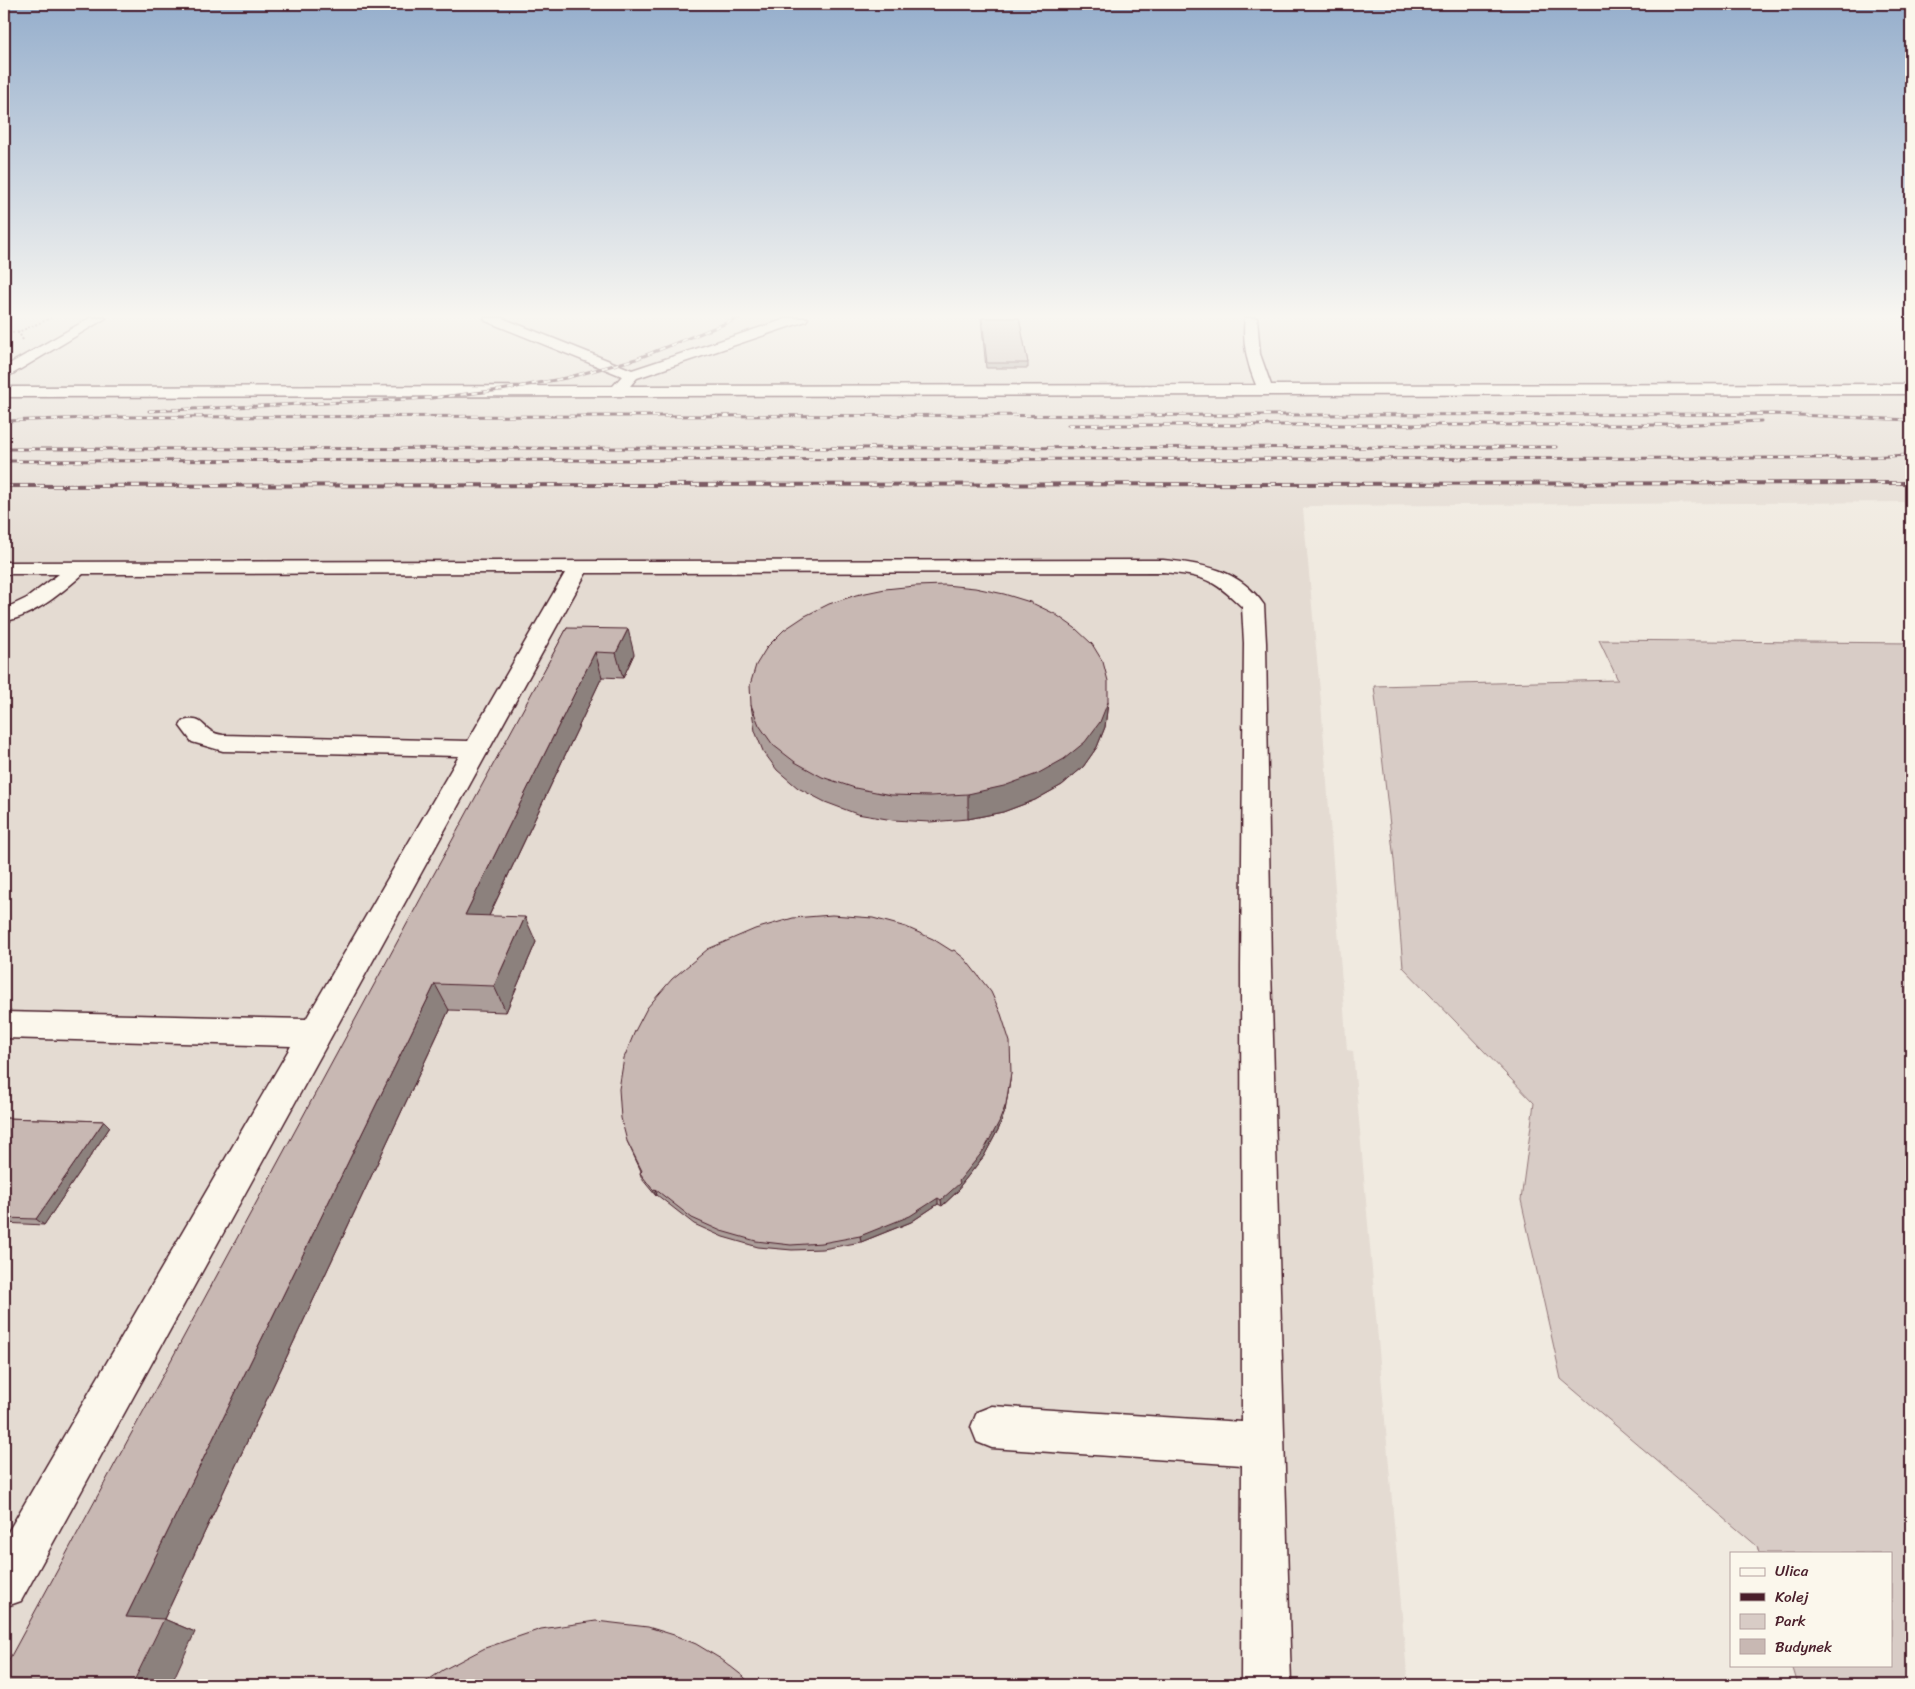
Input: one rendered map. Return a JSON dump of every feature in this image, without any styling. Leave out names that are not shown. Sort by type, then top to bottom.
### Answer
[{"type":"lane","points":[[4,568],[1163,566],[1201,570],[1228,582],[1253,605],[1255,643],[1256,967],[1266,1685]]},
{"type":"lane","points":[[4,1584],[579,567]]},
{"type":"lane","points":[[4,616],[34,604],[78,568]]},
{"type":"lane","points":[[192,726],[195,733],[201,738],[223,743],[476,749]]},
{"type":"lane","points":[[4,1025],[316,1033]]},
{"type":"lane","points":[[992,1427],[1235,1442],[1264,1447]]},
{"type":"shaded area","points":[[4,397],[1911,397],[1911,502],[1310,506],[1303,509],[1321,702],[1347,1050],[1353,1051],[1408,1685],[4,1685]]},
{"type":"green space","points":[[1599,640],[1911,643],[1911,1685],[1798,1685],[1792,1666],[1892,1666],[1892,1552],[1759,1552],[1757,1546],[1561,1379],[1521,1200],[1534,1103],[1403,967],[1394,860],[1374,686],[1618,680]]},
{"type":"building","points":[[945,585],[975,588],[1030,602],[1055,614],[1075,628],[1092,644],[1103,662],[1108,681],[1108,702],[1100,722],[1085,742],[1064,759],[1037,774],[1004,786],[968,794],[930,796],[891,795],[855,788],[822,777],[795,762],[773,745],[759,725],[751,705],[750,685],[756,665],[767,647],[784,630],[805,616],[829,604],[856,595],[885,589]]},
{"type":"building","points":[[567,628],[628,629],[616,653],[595,652],[465,915],[525,917],[494,986],[435,984],[126,1617],[164,1619],[132,1685],[4,1685],[4,1669]]},
{"type":"building","points":[[832,915],[873,918],[906,927],[933,939],[952,951],[954,950],[965,959],[991,992],[1001,1014],[1010,1042],[1011,1073],[1006,1104],[984,1150],[959,1181],[960,1183],[941,1200],[938,1198],[910,1216],[860,1236],[822,1243],[791,1245],[756,1241],[721,1231],[692,1218],[655,1189],[653,1190],[640,1173],[642,1171],[627,1141],[621,1118],[619,1089],[624,1058],[647,1008],[672,979],[708,949],[755,929],[793,918]]},
{"type":"building","points":[[4,1118],[104,1121],[36,1219],[4,1218]]},
{"type":"building","points":[[596,1621],[648,1627],[696,1644],[721,1659],[752,1685],[421,1685],[443,1670],[485,1648],[541,1629]]},
{"type":"railway","points":[[149,411],[442,397]]},
{"type":"railway","points":[[4,421],[119,417],[1774,414],[1911,420]]},
{"type":"railway","points":[[1068,425],[1674,425],[1761,421]]},
{"type":"railway","points":[[4,449],[1556,447]]},
{"type":"railway","points":[[4,461],[1843,458],[1911,455]]},
{"type":"railway","points":[[4,486],[1911,483]]}]
